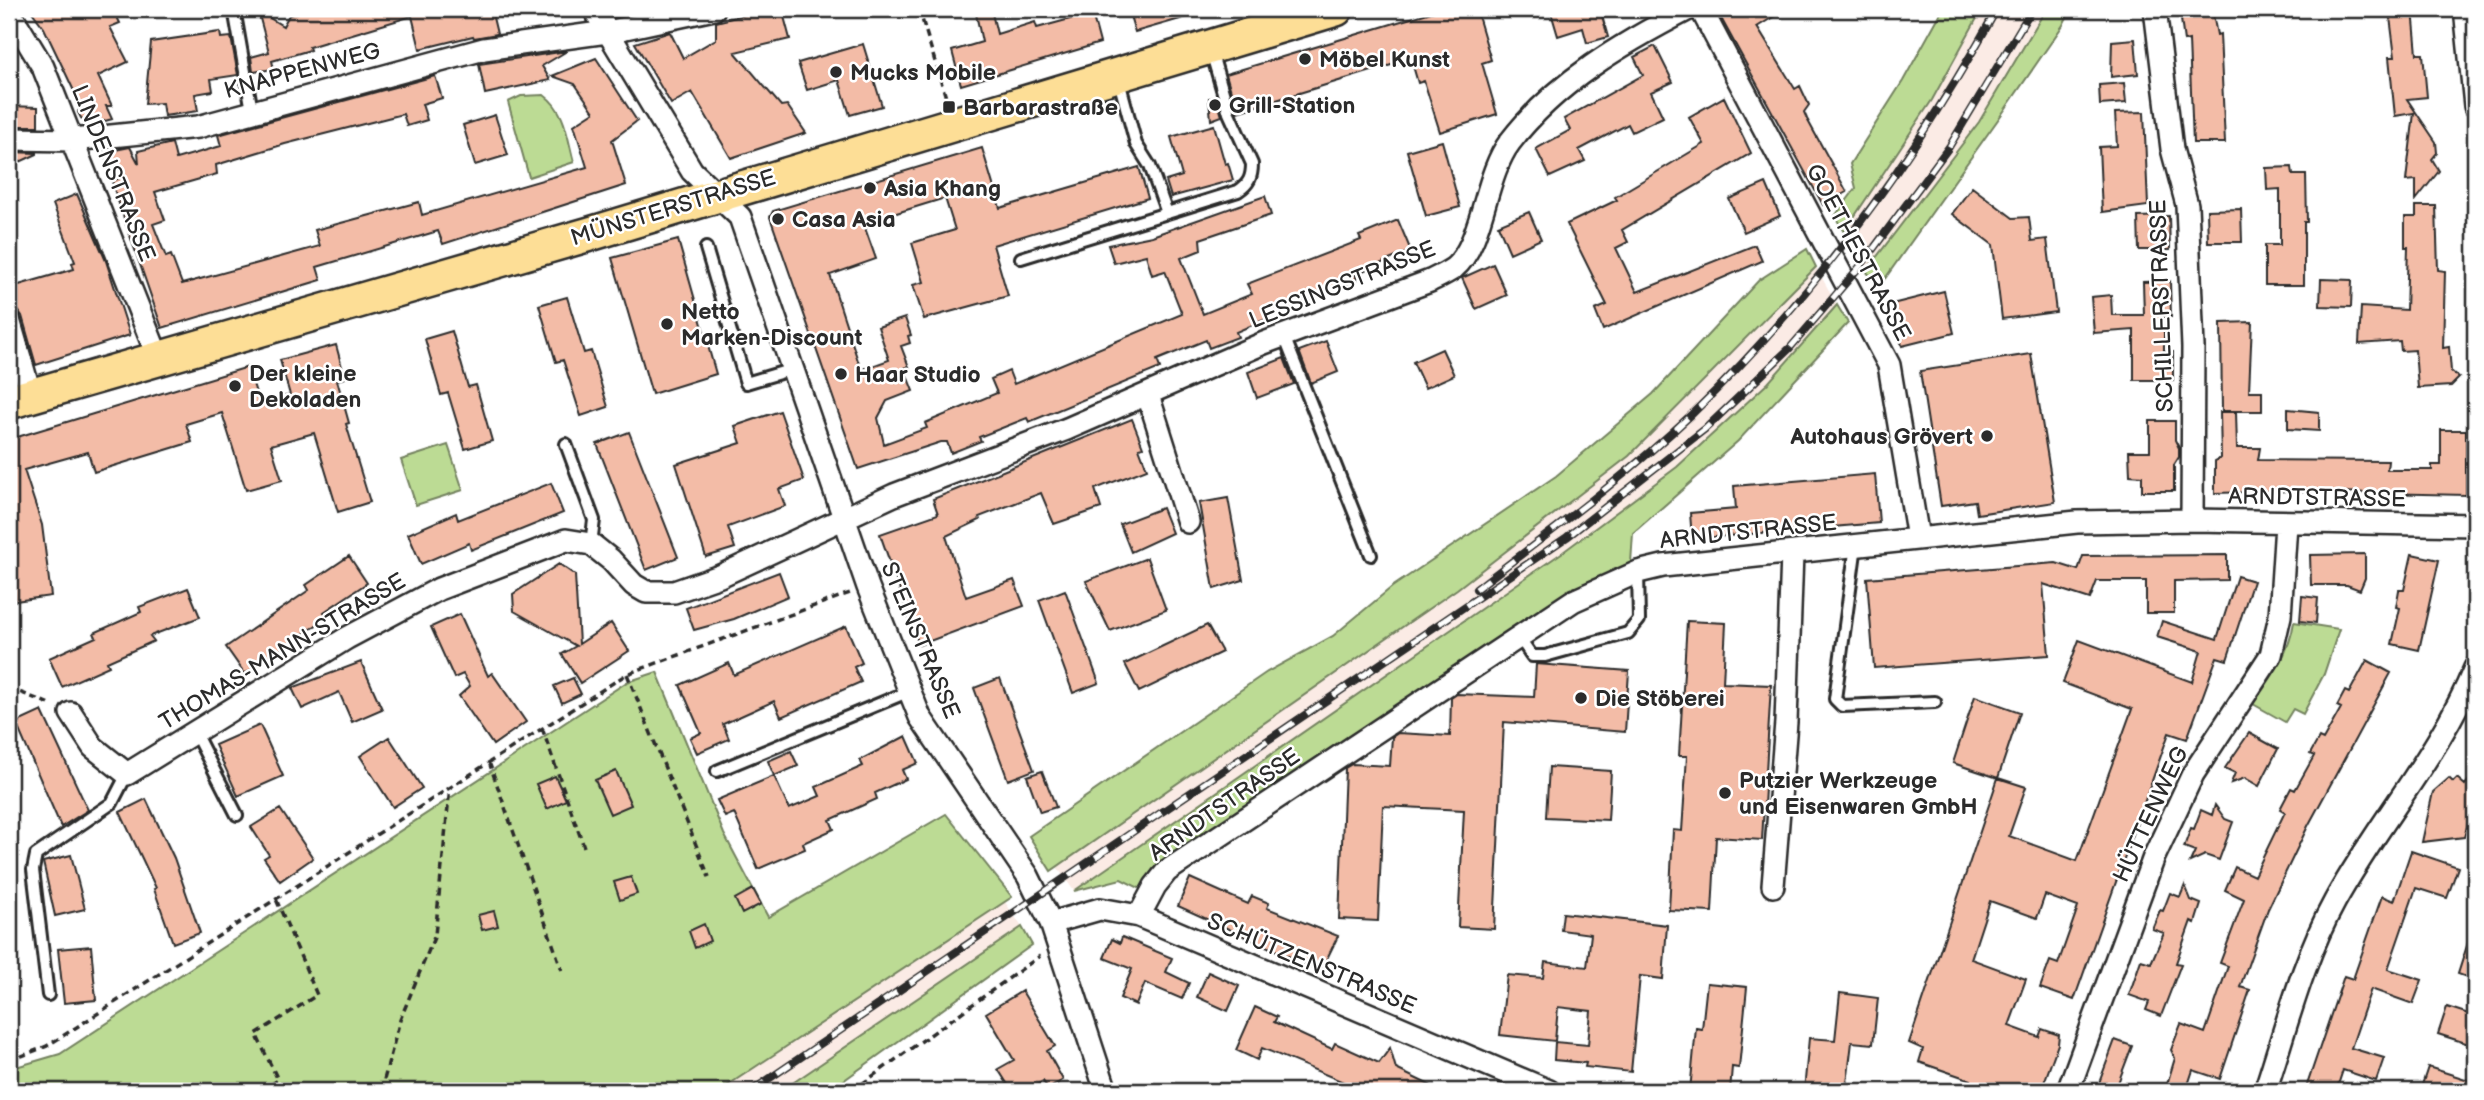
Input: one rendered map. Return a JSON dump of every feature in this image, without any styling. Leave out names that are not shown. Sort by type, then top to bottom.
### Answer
[{"type":"main road","name":"MÜNSTERSTRASSE","points":[[20,399],[718,195],[1336,9]]},
{"type":"street","points":[[594,9],[692,171],[718,195]]},
{"type":"street","name":"KNAPPENWEG","points":[[9,139],[73,140],[198,127],[484,48],[607,32],[714,9]]},
{"type":"street","name":"LESSINGSTRASSE","points":[[844,516],[1148,395],[1284,336],[1430,281],[1455,267],[1470,245],[1490,178],[1509,143],[1566,83],[1647,30],[1689,9]]},
{"type":"street","name":"GOETHESTRASSE","points":[[1701,9],[1889,365],[1918,537]]},
{"type":"street","name":"SCHILLERSTRASSE","points":[[2155,9],[2172,149],[2187,205],[2193,347],[2192,520]]},
{"type":"street","points":[[2465,9],[2475,106]]},
{"type":"street","name":"LINDENSTRASSE","points":[[9,11],[43,67],[159,360]]},
{"type":"street","name":"STEINSTRASSE","points":[[718,195],[740,217],[868,587],[920,717],[1028,876],[1051,923],[1106,1091]]},
{"type":"street","points":[[9,320],[20,399]]},
{"type":"street","points":[[1148,395],[1188,523]]},
{"type":"street","points":[[591,544],[611,560],[634,585],[646,592],[674,592],[720,576],[844,516]]},
{"type":"street","name":"ARNDTSTRASSE","points":[[1139,916],[1155,886],[1167,871],[1573,601],[1638,572],[1918,537],[2077,522],[2192,520],[2286,524],[2475,525]]},
{"type":"street","name":"HÜTTENWEG","points":[[2068,1091],[2154,857],[2193,774],[2271,655],[2280,616],[2286,524]]},
{"type":"street","name":"THOMAS-MANN-STRASSE","points":[[127,774],[347,638],[439,590],[566,540],[591,544]]},
{"type":"street","points":[[1773,886],[1786,722],[1792,554]]},
{"type":"street","points":[[2265,1091],[2314,947],[2334,902],[2465,716],[2475,667]]},
{"type":"street","points":[[71,713],[93,747],[127,774]]},
{"type":"street","name":"SCHÜTZENSTRASSE","points":[[1051,923],[1100,909],[1139,916],[1549,1091]]},
{"type":"lane","points":[[234,9],[253,111]]},
{"type":"lane","points":[[1021,258],[1238,191],[1245,186],[1252,174],[1252,164],[1229,113],[1210,47]]},
{"type":"lane","points":[[1118,74],[1136,144],[1150,166],[1167,213]]},
{"type":"lane","points":[[706,248],[746,383],[793,369]]},
{"type":"lane","points":[[1284,336],[1371,555]]},
{"type":"lane","points":[[565,444],[594,520],[591,544]]},
{"type":"lane","points":[[1856,545],[1835,699],[1842,706],[1935,702]]},
{"type":"lane","points":[[1519,637],[1532,656],[1545,656],[1628,633],[1639,620],[1638,572]]},
{"type":"lane","points":[[717,771],[910,691]]},
{"type":"lane","points":[[195,733],[237,815]]},
{"type":"lane","name":"THOMAS-MANN-STRASSE","points":[[48,995],[33,870],[36,855],[112,803],[127,774]]},
{"type":"path","points":[[919,9],[954,123]]},
{"type":"path","points":[[9,1061],[47,1046],[627,674],[868,587]]},
{"type":"path","points":[[627,674],[709,877]]},
{"type":"path","points":[[9,688],[71,713]]},
{"type":"path","points":[[542,728],[584,847]]},
{"type":"path","points":[[489,762],[562,970]]},
{"type":"path","points":[[382,1091],[400,1020],[435,935],[450,787]]},
{"type":"path","points":[[261,1091],[278,1080],[256,1034],[317,995],[276,899]]},
{"type":"path","points":[[852,1091],[1058,944]]},
{"type":"shaded area","points":[[1982,9],[2046,9],[1979,122],[1866,271],[1844,232],[1932,100]]},
{"type":"shaded area","points":[[1816,267],[1837,305],[1768,383],[1677,467],[1563,552],[1074,891],[1057,867],[1457,589],[1629,456]]},
{"type":"shaded area","points":[[1005,902],[1022,927],[781,1091],[719,1091]]},
{"type":"green space","points":[[1943,9],[1982,9],[1932,100],[1844,232],[1835,216],[1856,188],[1850,164],[1903,81]]},
{"type":"green space","points":[[2046,9],[2071,9],[2004,111],[1879,287],[1866,271],[1979,122]]},
{"type":"green space","points":[[544,95],[561,117],[574,162],[529,177],[508,102],[521,96]]},
{"type":"green space","points":[[1807,249],[1816,267],[1629,456],[1457,589],[1051,871],[1029,836],[1267,672],[1333,636],[1392,587],[1556,476],[1653,394],[1759,280]]},
{"type":"green space","points":[[1837,305],[1848,323],[1738,441],[1633,533],[1631,563],[1575,589],[1153,869],[1141,889],[1121,879],[1074,891],[1563,552],[1677,467],[1768,383]]},
{"type":"green space","points":[[448,445],[463,490],[416,505],[401,460]]},
{"type":"green space","points":[[2294,622],[2339,629],[2324,674],[2303,714],[2293,709],[2285,722],[2253,704],[2284,656]]},
{"type":"green space","points":[[657,672],[724,834],[768,917],[946,814],[1012,897],[719,1091],[9,1091],[9,1069],[60,1054],[627,682]]},
{"type":"green space","points":[[1022,927],[1032,945],[829,1091],[781,1091]]},
{"type":"building","points":[[30,9],[113,9],[120,23],[110,27],[128,62],[98,76],[112,106],[106,106],[112,119],[91,125],[81,118],[78,112],[81,106],[44,28]]},
{"type":"building","points":[[309,9],[491,9],[497,34],[473,36],[420,49],[412,16],[309,47],[310,50],[272,61],[274,69],[253,72],[251,57],[269,52],[258,11],[283,26],[289,15]]},
{"type":"building","points":[[768,9],[782,9],[790,39],[735,52],[781,106],[787,105],[806,133],[731,158],[692,92],[671,104],[635,43],[670,32],[683,58],[716,39],[716,22]]},
{"type":"building","points":[[975,9],[991,9],[997,34],[1035,22],[1037,28],[1092,13],[1100,43],[961,85],[952,51],[982,42]]},
{"type":"building","points":[[1128,9],[1200,9],[1201,13],[1135,32]]},
{"type":"building","points":[[1441,9],[1476,9],[1491,60],[1482,63],[1497,114],[1440,132],[1424,81],[1418,83],[1411,59],[1237,112],[1226,74]]},
{"type":"building","points":[[1550,9],[1600,9],[1608,37],[1587,43],[1583,28],[1558,36]]},
{"type":"building","points":[[1716,9],[1786,9],[1757,27],[1795,89],[1800,86],[1809,105],[1804,112],[1807,119],[1847,192],[1823,205]]},
{"type":"building","points":[[2212,9],[2217,35],[2220,34],[2225,143],[2193,143],[2189,40],[2184,41],[2180,12]]},
{"type":"building","points":[[2389,9],[2413,9],[2417,54],[2423,54],[2427,97],[2407,99],[2436,142],[2437,153],[2432,159],[2439,171],[2416,200],[2416,180],[2406,181],[2414,113],[2395,116],[2389,57],[2395,57]]},
{"type":"building","points":[[220,32],[221,38],[231,37],[238,75],[211,79],[213,91],[195,94],[198,111],[164,116],[162,103],[145,104],[151,42]]},
{"type":"building","points":[[2135,39],[2138,74],[2111,77],[2112,41]]},
{"type":"building","name":"Mucks Mobile","points":[[863,44],[882,106],[850,115],[839,80],[807,90],[798,63]]},
{"type":"building","points":[[1655,46],[1673,82],[1651,92],[1663,117],[1632,132],[1628,124],[1579,150],[1585,161],[1550,177],[1536,149],[1570,130],[1564,119],[1643,75],[1634,57]]},
{"type":"building","points":[[567,51],[542,66],[550,80],[485,94],[479,64]]},
{"type":"building","points":[[596,58],[637,121],[612,140],[626,185],[443,244],[438,231],[317,267],[321,280],[162,328],[112,181],[125,176],[111,176],[105,152],[130,147],[139,164],[138,151],[172,143],[176,159],[221,146],[218,135],[435,76],[442,98],[422,104],[427,120],[407,126],[403,114],[285,144],[216,165],[217,174],[155,192],[165,220],[153,224],[166,257],[171,255],[182,284],[320,246],[315,230],[419,202],[422,215],[587,167],[574,125],[594,112],[575,84],[552,76]]},
{"type":"building","points":[[2124,83],[2126,103],[2100,105],[2099,85]]},
{"type":"building","name":"Grill-Station","points":[[1216,97],[1222,116],[1211,120],[1209,98]]},
{"type":"building","points":[[1724,97],[1751,153],[1622,230],[1628,242],[1616,248],[1637,292],[1755,245],[1762,261],[1603,330],[1595,310],[1607,305],[1567,224],[1617,200],[1615,197],[1704,144],[1689,117]]},
{"type":"building","points":[[9,106],[38,107],[38,126],[9,126]]},
{"type":"building","points":[[2144,112],[2148,206],[2102,212],[2099,147],[2117,146],[2115,113]]},
{"type":"building","points":[[495,115],[508,155],[475,165],[463,125]]},
{"type":"building","points":[[1214,125],[1225,164],[1228,163],[1233,180],[1171,197],[1166,181],[1182,176],[1171,137]]},
{"type":"building","points":[[1442,141],[1460,207],[1426,216],[1407,151]]},
{"type":"building","points":[[982,148],[1000,208],[1139,167],[1148,198],[993,245],[1008,296],[924,319],[913,285],[924,282],[912,243],[955,230],[945,198],[890,215],[891,220],[865,228],[876,259],[830,275],[861,370],[889,360],[878,327],[905,318],[911,335],[908,336],[910,343],[901,346],[909,367],[904,368],[913,391],[887,401],[878,418],[884,444],[927,428],[925,423],[997,393],[991,379],[1009,371],[1014,384],[1182,314],[1165,271],[1152,275],[1146,255],[1114,263],[1108,245],[1152,236],[1265,196],[1271,215],[1200,239],[1201,250],[1181,258],[1203,314],[1252,294],[1247,284],[1361,240],[1359,236],[1398,220],[1411,251],[1355,274],[1357,280],[1236,332],[1238,337],[1209,348],[1206,340],[1157,360],[1160,368],[1029,422],[1027,418],[979,437],[981,441],[951,453],[947,442],[941,442],[858,469],[770,217],[773,211]]},
{"type":"building","points":[[9,152],[37,153],[37,154],[9,167]]},
{"type":"building","points":[[2292,167],[2293,175],[2306,175],[2304,285],[2265,285],[2265,245],[2280,245],[2280,189],[2267,190],[2266,168]]},
{"type":"building","points":[[1766,183],[1780,216],[1744,232],[1729,199]]},
{"type":"building","points":[[1972,187],[2013,218],[2029,217],[2032,241],[2047,239],[2056,312],[2002,319],[1993,245],[1952,214]]},
{"type":"building","points":[[77,194],[106,261],[130,335],[36,365],[22,316],[18,310],[9,307],[9,299],[16,298],[12,287],[74,269],[72,263],[75,262],[53,204]]},
{"type":"building","points":[[2416,206],[2436,206],[2438,270],[2445,271],[2443,348],[2449,347],[2451,371],[2459,378],[2451,386],[2418,388],[2415,350],[2401,351],[2400,341],[2359,344],[2361,307],[2406,310],[2408,247],[2405,247],[2405,217],[2416,217]]},
{"type":"building","points":[[2241,209],[2242,242],[2208,242],[2207,210]]},
{"type":"building","points":[[1529,212],[1541,239],[1510,253],[1498,225]]},
{"type":"building","points":[[2169,216],[2170,250],[2139,250],[2138,217]]},
{"type":"building","name":"Netto Marken-Discount","points":[[678,240],[716,374],[652,394],[612,258]]},
{"type":"building","points":[[1493,264],[1507,295],[1476,309],[1462,278]]},
{"type":"building","points":[[2321,279],[2352,280],[2351,307],[2320,306]]},
{"type":"building","points":[[2170,281],[2171,317],[2164,317],[2164,352],[2173,352],[2173,380],[2134,380],[2134,330],[2094,333],[2091,297],[2111,295],[2112,315],[2144,315],[2143,282]]},
{"type":"building","points":[[1944,291],[1954,333],[1902,346],[1892,304]]},
{"type":"building","points":[[567,297],[584,353],[591,351],[608,407],[581,416],[563,360],[556,362],[539,305]]},
{"type":"building","points":[[2252,322],[2249,391],[2262,391],[2262,411],[2222,411],[2221,323]]},
{"type":"building","points":[[452,331],[468,387],[476,385],[492,441],[465,449],[448,393],[441,395],[425,339]]},
{"type":"building","points":[[1326,341],[1338,372],[1311,383],[1299,351]]},
{"type":"building","points":[[336,345],[345,378],[337,380],[349,423],[346,424],[370,502],[338,512],[314,433],[271,445],[282,480],[246,490],[222,413],[186,424],[192,442],[94,472],[88,452],[24,470],[42,525],[51,596],[15,601],[9,549],[9,434],[12,433],[14,438],[248,367],[259,403],[290,395],[280,360]]},
{"type":"building","points":[[1442,349],[1454,375],[1425,388],[1413,362]]},
{"type":"building","name":"Autohaus Grövert","points":[[2031,354],[2055,502],[1977,514],[1975,501],[1941,506],[1920,371]]},
{"type":"building","points":[[1284,358],[1294,384],[1257,398],[1248,372]]},
{"type":"building","points":[[2288,409],[2319,412],[2319,431],[2288,429]]},
{"type":"building","points":[[780,411],[804,480],[779,489],[785,506],[728,527],[735,548],[706,557],[676,464],[741,443],[735,426]]},
{"type":"building","points":[[2220,412],[2236,412],[2237,448],[2260,448],[2258,460],[2388,461],[2387,470],[2432,470],[2432,465],[2441,465],[2441,430],[2466,430],[2466,495],[2291,491],[2215,493],[2215,461],[2221,458]]},
{"type":"building","points":[[1132,419],[1143,447],[1139,448],[1147,469],[1095,489],[1101,508],[1054,524],[1041,493],[979,517],[980,520],[946,536],[966,597],[1014,580],[1024,606],[919,645],[880,534],[938,514],[933,499]]},
{"type":"building","points":[[2150,421],[2175,421],[2179,457],[2174,465],[2174,491],[2142,491],[2142,476],[2130,475],[2129,451],[2150,451]]},
{"type":"building","points":[[629,432],[678,557],[646,570],[597,444]]},
{"type":"building","points":[[1875,474],[1879,523],[1692,539],[1690,513],[1736,509],[1734,486]]},
{"type":"building","points":[[551,483],[563,513],[471,550],[469,543],[421,564],[408,534],[456,513],[458,520]]},
{"type":"building","points":[[1228,498],[1243,580],[1214,589],[1199,503]]},
{"type":"building","points":[[1162,508],[1172,533],[1131,552],[1120,524]]},
{"type":"building","points":[[2365,554],[2365,578],[2360,590],[2347,585],[2311,585],[2310,555]]},
{"type":"building","points":[[2412,554],[2439,560],[2419,650],[2392,644],[2400,608],[2396,607],[2399,590],[2404,590]]},
{"type":"building","points":[[2227,555],[2227,580],[2174,581],[2174,613],[2146,613],[2146,581],[2097,581],[2090,599],[2043,584],[2049,655],[1874,668],[1867,578],[2056,563],[2078,570],[2083,556]]},
{"type":"building","points":[[349,556],[367,583],[324,612],[328,617],[245,674],[226,647],[309,590],[306,585]]},
{"type":"building","points":[[1147,558],[1166,610],[1110,631],[1086,581]]},
{"type":"building","points":[[559,564],[575,575],[579,644],[611,623],[629,651],[580,683],[562,654],[576,646],[514,611],[513,594]]},
{"type":"building","points":[[779,572],[788,596],[734,619],[694,630],[686,608]]},
{"type":"building","points":[[2237,576],[2253,581],[2227,660],[2217,657],[2187,739],[2169,733],[2074,1000],[2040,988],[2050,961],[2058,964],[2078,907],[2045,895],[2037,918],[1990,901],[1971,959],[2026,979],[2009,1026],[2039,1037],[2042,1029],[2059,1035],[2041,1091],[1969,1091],[1971,1080],[1919,1062],[1923,1049],[1909,1043],[1998,778],[2026,787],[2009,836],[2077,861],[2132,709],[2063,683],[2079,640],[2192,682],[2201,651],[2157,637],[2162,621],[2217,639]]},
{"type":"building","points":[[188,588],[200,617],[150,636],[154,641],[107,662],[109,666],[62,687],[49,658],[96,637],[94,633],[141,612],[139,607]]},
{"type":"building","points":[[1065,590],[1099,683],[1073,693],[1039,600]]},
{"type":"building","points":[[2302,596],[2318,598],[2316,623],[2300,621]]},
{"type":"building","points":[[460,614],[488,676],[492,673],[526,722],[493,745],[459,696],[470,686],[463,674],[454,678],[431,627]]},
{"type":"building","name":"Putzier Werkzeuge und Eisenwaren GmbH","points":[[1687,621],[1726,623],[1723,683],[1771,685],[1762,840],[1716,837],[1712,912],[1669,910],[1673,830],[1682,831],[1687,756],[1679,756]]},
{"type":"building","points":[[1207,625],[1222,652],[1139,692],[1125,664]]},
{"type":"building","points":[[846,626],[862,663],[854,667],[861,682],[781,717],[774,701],[723,724],[729,739],[697,753],[690,738],[701,733],[680,685],[729,663],[734,675]]},
{"type":"building","points":[[2367,660],[2391,673],[2308,826],[2268,909],[2240,987],[2250,990],[2220,1079],[2193,1070],[2186,1091],[2165,1091],[2175,1058],[2171,1050],[2181,1024],[2205,1033],[2228,966],[2220,963],[2244,899],[2225,890],[2235,867],[2254,876],[2285,812],[2280,809],[2291,788],[2295,790],[2314,756],[2310,754],[2319,738],[2323,740],[2341,708],[2337,706],[2345,691],[2349,693]]},
{"type":"building","points":[[361,662],[382,709],[352,722],[339,692],[302,709],[292,688]]},
{"type":"building","points":[[1536,664],[1629,671],[1625,732],[1504,722],[1494,929],[1458,927],[1464,810],[1383,806],[1378,921],[1339,919],[1345,768],[1352,764],[1390,766],[1392,737],[1398,733],[1450,736],[1451,698],[1457,694],[1534,697]]},
{"type":"building","points":[[573,678],[581,694],[562,703],[554,686]]},
{"type":"building","points":[[1000,678],[1034,770],[1008,780],[974,688]]},
{"type":"building","points":[[1975,696],[2020,712],[1998,778],[1953,763]]},
{"type":"building","points":[[42,711],[88,810],[61,827],[16,723]]},
{"type":"building","points":[[260,725],[283,776],[238,796],[215,745]]},
{"type":"building","points":[[2249,733],[2278,749],[2259,786],[2245,778],[2231,783],[2235,773],[2225,768]]},
{"type":"building","points":[[906,736],[918,763],[902,770],[906,779],[875,793],[877,799],[830,820],[834,829],[803,843],[805,849],[758,869],[734,813],[725,817],[717,800],[774,776],[789,809],[820,796],[816,787],[863,766],[860,760]]},
{"type":"building","points":[[389,737],[422,788],[393,807],[360,756]]},
{"type":"building","points":[[791,751],[798,766],[774,776],[768,761]]},
{"type":"building","points":[[1549,767],[1611,771],[1608,820],[1546,817]]},
{"type":"building","points":[[616,771],[631,805],[610,814],[595,780]]},
{"type":"building","points":[[1042,771],[1056,807],[1040,812],[1027,776]]},
{"type":"building","points":[[2475,773],[2475,800],[2464,837],[2422,842],[2433,792],[2449,778],[2453,782],[2457,778],[2465,785]]},
{"type":"building","points":[[555,776],[566,800],[547,809],[536,784]]},
{"type":"building","points":[[146,799],[174,858],[200,933],[173,943],[154,889],[156,888],[120,812]]},
{"type":"building","points":[[2215,805],[2225,819],[2233,822],[2219,860],[2205,855],[2190,862],[2195,851],[2184,847],[2191,828],[2194,829],[2201,810],[2212,815]]},
{"type":"building","points":[[280,809],[313,858],[280,881],[264,858],[269,855],[251,827]]},
{"type":"building","points":[[2411,851],[2458,867],[2447,898],[2416,888],[2388,969],[2422,980],[2413,1004],[2371,989],[2351,1048],[2384,1058],[2376,1081],[2343,1070],[2336,1091],[2305,1091],[2344,976],[2353,979],[2382,896],[2394,901]]},
{"type":"building","points":[[71,855],[85,909],[55,916],[43,862]]},
{"type":"building","points":[[631,877],[637,894],[620,900],[614,882]]},
{"type":"building","points":[[1190,878],[1248,904],[1252,896],[1269,903],[1267,908],[1338,936],[1321,971],[1178,906]]},
{"type":"building","points":[[2185,885],[2191,900],[2201,904],[2195,923],[2191,921],[2176,963],[2181,964],[2161,1016],[2146,1010],[2149,1002],[2129,995],[2141,960],[2151,963],[2164,933],[2152,929],[2160,910],[2163,911],[2170,893],[2180,897]]},
{"type":"building","points":[[753,889],[761,904],[742,914],[735,899]]},
{"type":"building","points":[[494,911],[498,926],[482,930],[478,915]]},
{"type":"building","points":[[1563,913],[1667,925],[1663,979],[1640,976],[1631,1072],[1585,1067],[1586,1063],[1554,1060],[1555,1042],[1588,1045],[1591,1011],[1558,1007],[1555,1041],[1500,1035],[1507,975],[1543,978],[1545,962],[1587,967],[1591,934],[1561,930]]},
{"type":"building","points":[[704,924],[710,941],[695,948],[689,931]]},
{"type":"building","points":[[2472,930],[2475,931],[2475,980],[2458,974]]},
{"type":"building","points":[[1122,937],[1172,958],[1166,972],[1189,983],[1182,999],[1145,983],[1136,1005],[1120,998],[1132,969],[1104,958],[1112,939],[1120,943]]},
{"type":"building","points":[[91,946],[96,1000],[64,1003],[58,949]]},
{"type":"building","points":[[1208,972],[1239,986],[1228,1011],[1197,997]]},
{"type":"building","points":[[1707,983],[1747,987],[1739,1068],[1732,1067],[1730,1091],[1690,1091],[1696,1028],[1702,1029]]},
{"type":"building","points":[[1022,991],[1055,1046],[1047,1051],[1063,1080],[1048,1089],[1043,1081],[1026,1091],[1012,1091],[998,1069],[1014,1060],[986,1013]]},
{"type":"building","points":[[1840,993],[1878,998],[1873,1044],[1852,1042],[1846,1091],[1804,1091],[1809,1038],[1835,1040]]},
{"type":"building","points":[[1255,1007],[1277,1017],[1274,1022],[1332,1049],[1335,1043],[1379,1063],[1390,1048],[1396,1069],[1442,1091],[1365,1091],[1262,1048],[1257,1060],[1236,1050]]},
{"type":"building","points":[[2447,1007],[2475,1016],[2475,1046],[2438,1034]]},
{"type":"building","points":[[2115,1040],[2132,1046],[2115,1091],[2096,1091]]},
{"type":"building","points":[[2428,1067],[2475,1082],[2475,1091],[2420,1091]]},
{"type":"railway","points":[[1476,589],[1639,461],[1736,370],[1820,274],[1859,224],[1932,119],[1997,9]]},
{"type":"railway","points":[[751,1091],[1567,537],[1705,429],[1790,348],[1862,264],[1949,147],[2032,9]]},
{"type":"place","name":"Möbel Kunst","points":[[1305,59]]},
{"type":"place","name":"Mucks Mobile","points":[[836,72]]},
{"type":"place","name":"Grill-Station","points":[[1215,105]]},
{"type":"place","name":"Barbarastraße","points":[[949,107]]},
{"type":"place","name":"Asia Khang","points":[[870,188]]},
{"type":"place","name":"Casa Asia","points":[[778,219]]},
{"type":"place","name":"Netto Marken-Discount","points":[[667,324]]},
{"type":"place","name":"Haar Studio","points":[[841,374]]},
{"type":"place","name":"Der kleine Dekoladen","points":[[235,386]]},
{"type":"place","name":"Autohaus Grövert","points":[[1987,436]]},
{"type":"place","name":"Die Stöberei","points":[[1581,698]]},
{"type":"place","name":"Putzier Werkzeuge und Eisenwaren GmbH","points":[[1725,793]]}]
